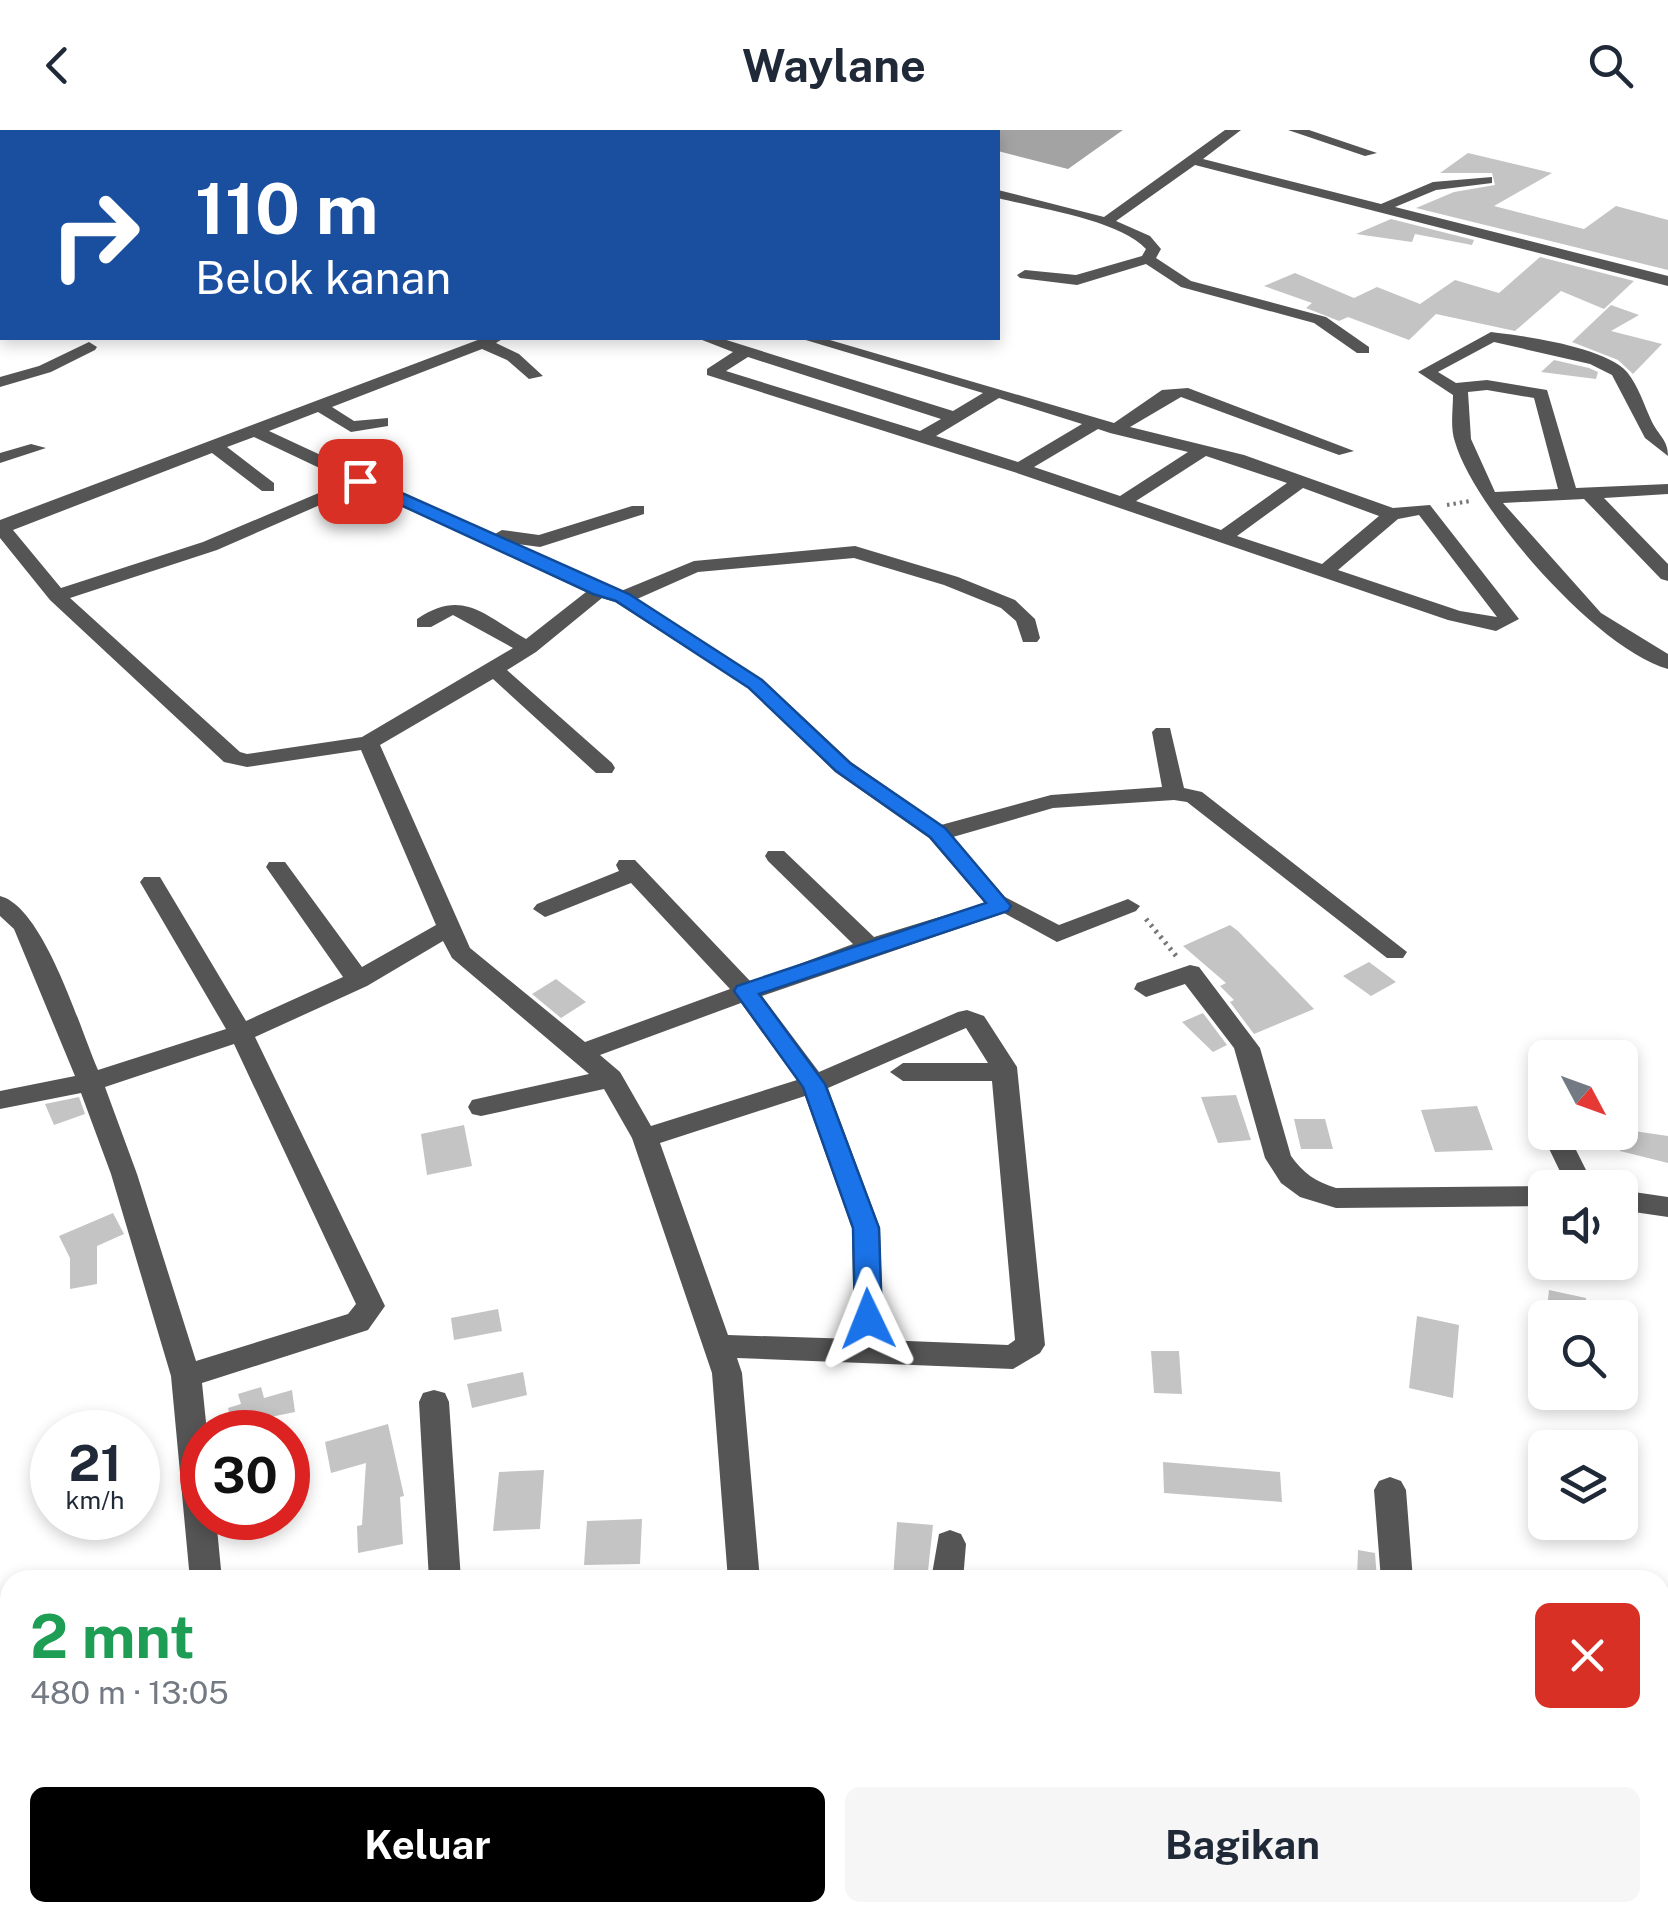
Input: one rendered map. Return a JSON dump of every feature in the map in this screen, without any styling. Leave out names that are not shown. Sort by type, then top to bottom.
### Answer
[{"type":"street","points":[[1106,222],[1234,130]]},
{"type":"street","points":[[1295,130],[1370,153]]},
{"type":"street","points":[[1196,161],[1668,281]]},
{"type":"street","points":[[1382,209],[1410,194],[1460,181],[1487,180]]},
{"type":"street","points":[[1000,195],[1106,222],[1154,248],[1148,258],[1094,278],[1060,280],[1025,275]]},
{"type":"street","points":[[1148,258],[1186,284],[1320,320],[1363,350]]},
{"type":"street","points":[[1668,450],[1650,435],[1620,373],[1599,362],[1490,337],[1426,372],[1461,393],[1462,439],[1489,498],[1594,618],[1668,664]]},
{"type":"street","points":[[535,376],[489,340],[1,527],[57,596],[238,760],[368,743],[496,671],[611,594],[694,566],[846,552],[951,580],[1008,604],[1025,619],[1030,638]]},
{"type":"street","points":[[711,340],[953,417]]},
{"type":"street","points":[[745,352],[713,372],[1020,468],[1455,616],[1496,626],[1509,620],[1424,509],[1392,514],[1202,450],[1116,429],[814,340]]},
{"type":"street","points":[[0,382],[45,369],[89,348]]},
{"type":"street","points":[[808,404],[885,359]]},
{"type":"street","points":[[1453,388],[1476,385],[1542,394],[1569,495]]},
{"type":"street","points":[[922,436],[998,392]]},
{"type":"street","points":[[1116,429],[1175,392],[1345,451]]},
{"type":"street","points":[[321,407],[351,428],[382,422]]},
{"type":"street","points":[[1020,468],[1096,423]]},
{"type":"street","points":[[257,432],[611,594],[756,684],[843,767],[938,832],[1000,906]]},
{"type":"street","points":[[216,447],[268,488]]},
{"type":"street","points":[[0,458],[37,448]]},
{"type":"street","points":[[1123,502],[1202,450]]},
{"type":"street","points":[[57,596],[188,553],[360,481]]},
{"type":"street","points":[[1224,536],[1298,483]]},
{"type":"street","points":[[1489,498],[1668,489]]},
{"type":"street","points":[[1590,495],[1668,574]]},
{"type":"street","points":[[482,538],[509,536],[540,541],[638,510]]},
{"type":"street","points":[[1326,571],[1392,514]]},
{"type":"street","points":[[846,552],[856,532]]},
{"type":"street","points":[[170,535],[188,553]]},
{"type":"street","points":[[424,623],[445,610],[457,608],[529,648]]},
{"type":"street","points":[[496,671],[604,768]]},
{"type":"street","points":[[1163,732],[1174,794]]},
{"type":"street","points":[[368,743],[460,952],[611,1078],[644,1138],[727,1373],[743,1570]]},
{"type":"street","points":[[938,832],[973,828],[1051,802],[1174,794],[1194,798],[1395,952]]},
{"type":"street","points":[[776,856],[870,946]]},
{"type":"street","points":[[277,868],[358,980]]},
{"type":"street","points":[[545,909],[631,869],[745,991],[814,1084],[866,1228],[869,1350]]},
{"type":"street","points":[[152,882],[241,1033],[371,1306],[358,1322],[186,1376]]},
{"type":"street","points":[[0,903],[24,925],[90,1082],[186,1376],[205,1570]]},
{"type":"street","points":[[581,1053],[870,946],[1000,906],[1015,905],[1044,929],[1057,934],[1128,906]]},
{"type":"street","points":[[0,1100],[90,1082],[241,1033],[358,980],[448,928]]},
{"type":"street","points":[[1146,989],[1190,973],[1247,1048],[1274,1151],[1294,1178],[1312,1191],[1336,1198],[1528,1196]]},
{"type":"street","points":[[644,1138],[814,1084],[966,1018],[975,1022],[1004,1072],[1030,1345],[1013,1357],[717,1346]]},
{"type":"street","points":[[904,1072],[1004,1072]]},
{"type":"street","points":[[481,1106],[611,1078]]},
{"type":"street","points":[[1638,1203],[1668,1207]]},
{"type":"street","points":[[434,1402],[444,1570]]},
{"type":"street","points":[[1390,1490],[1396,1570]]},
{"type":"street","points":[[947,1570],[950,1544]]},
{"type":"path","points":[[1424,509],[1489,498]]},
{"type":"path","points":[[1128,906],[1140,910],[1190,973]]},
{"type":"shaded area","points":[[1000,130],[1123,130],[1068,169],[1000,152]]},
{"type":"building","points":[[1468,153],[1552,173],[1494,206],[1584,229],[1616,206],[1668,220],[1668,270],[1416,208],[1454,192],[1495,185],[1492,173],[1440,173]]},
{"type":"building","points":[[1391,219],[1474,240],[1472,245],[1415,234],[1412,242],[1356,234]]},
{"type":"building","points":[[1540,257],[1634,281],[1604,309],[1561,291],[1515,331],[1436,314],[1409,340],[1348,317],[1339,321],[1306,308],[1312,303],[1264,286],[1295,273],[1354,298],[1377,287],[1420,304],[1455,280],[1499,293]]},
{"type":"building","points":[[1611,305],[1639,315],[1611,331],[1662,344],[1633,374],[1618,360],[1572,342]]},
{"type":"building","points":[[1554,360],[1598,372],[1596,379],[1541,372]]},
{"type":"building","points":[[1230,925],[1314,1009],[1254,1034],[1230,1002],[1234,1000],[1220,986],[1226,983],[1183,946]]},
{"type":"building","points":[[1369,962],[1396,982],[1371,996],[1343,976]]},
{"type":"building","points":[[556,979],[586,1002],[561,1018],[532,994]]},
{"type":"building","points":[[1203,1013],[1227,1045],[1213,1052],[1182,1022]]},
{"type":"building","points":[[1236,1095],[1251,1140],[1218,1143],[1201,1097]]},
{"type":"building","points":[[79,1097],[85,1114],[54,1125],[45,1104]]},
{"type":"building","points":[[1477,1106],[1493,1150],[1435,1152],[1421,1110]]},
{"type":"building","points":[[1294,1119],[1325,1119],[1333,1149],[1301,1149]]},
{"type":"building","points":[[464,1125],[472,1166],[427,1175],[421,1134]]},
{"type":"building","points":[[1638,1132],[1668,1136],[1668,1163],[1620,1151],[1638,1150]]},
{"type":"building","points":[[113,1213],[124,1234],[97,1246],[97,1284],[70,1289],[70,1258],[59,1236]]},
{"type":"building","points":[[1549,1290],[1586,1298],[1586,1300],[1548,1300]]},
{"type":"building","points":[[498,1309],[502,1331],[454,1340],[451,1318]]},
{"type":"building","points":[[1417,1316],[1459,1325],[1453,1398],[1409,1388]]},
{"type":"building","points":[[1151,1351],[1179,1351],[1182,1394],[1154,1393]]},
{"type":"building","points":[[523,1372],[527,1395],[472,1408],[467,1384]]},
{"type":"building","points":[[261,1387],[264,1398],[292,1390],[295,1410],[228,1410],[241,1404],[238,1394]]},
{"type":"building","points":[[388,1424],[404,1496],[400,1497],[403,1544],[358,1553],[357,1526],[362,1525],[366,1463],[331,1473],[325,1442]]},
{"type":"building","points":[[1163,1462],[1280,1472],[1282,1502],[1164,1493]]},
{"type":"building","points":[[544,1470],[540,1529],[493,1531],[499,1472]]},
{"type":"building","points":[[642,1519],[640,1564],[584,1565],[587,1521]]},
{"type":"building","points":[[897,1522],[933,1525],[928,1570],[894,1570]]},
{"type":"building","points":[[1358,1550],[1375,1553],[1376,1570],[1357,1570]]},
{"type":"route","points":[[360,481],[622,598],[756,684],[843,767],[938,832],[1000,906],[870,946],[745,991],[814,1084],[866,1228],[868,1319]]}]
